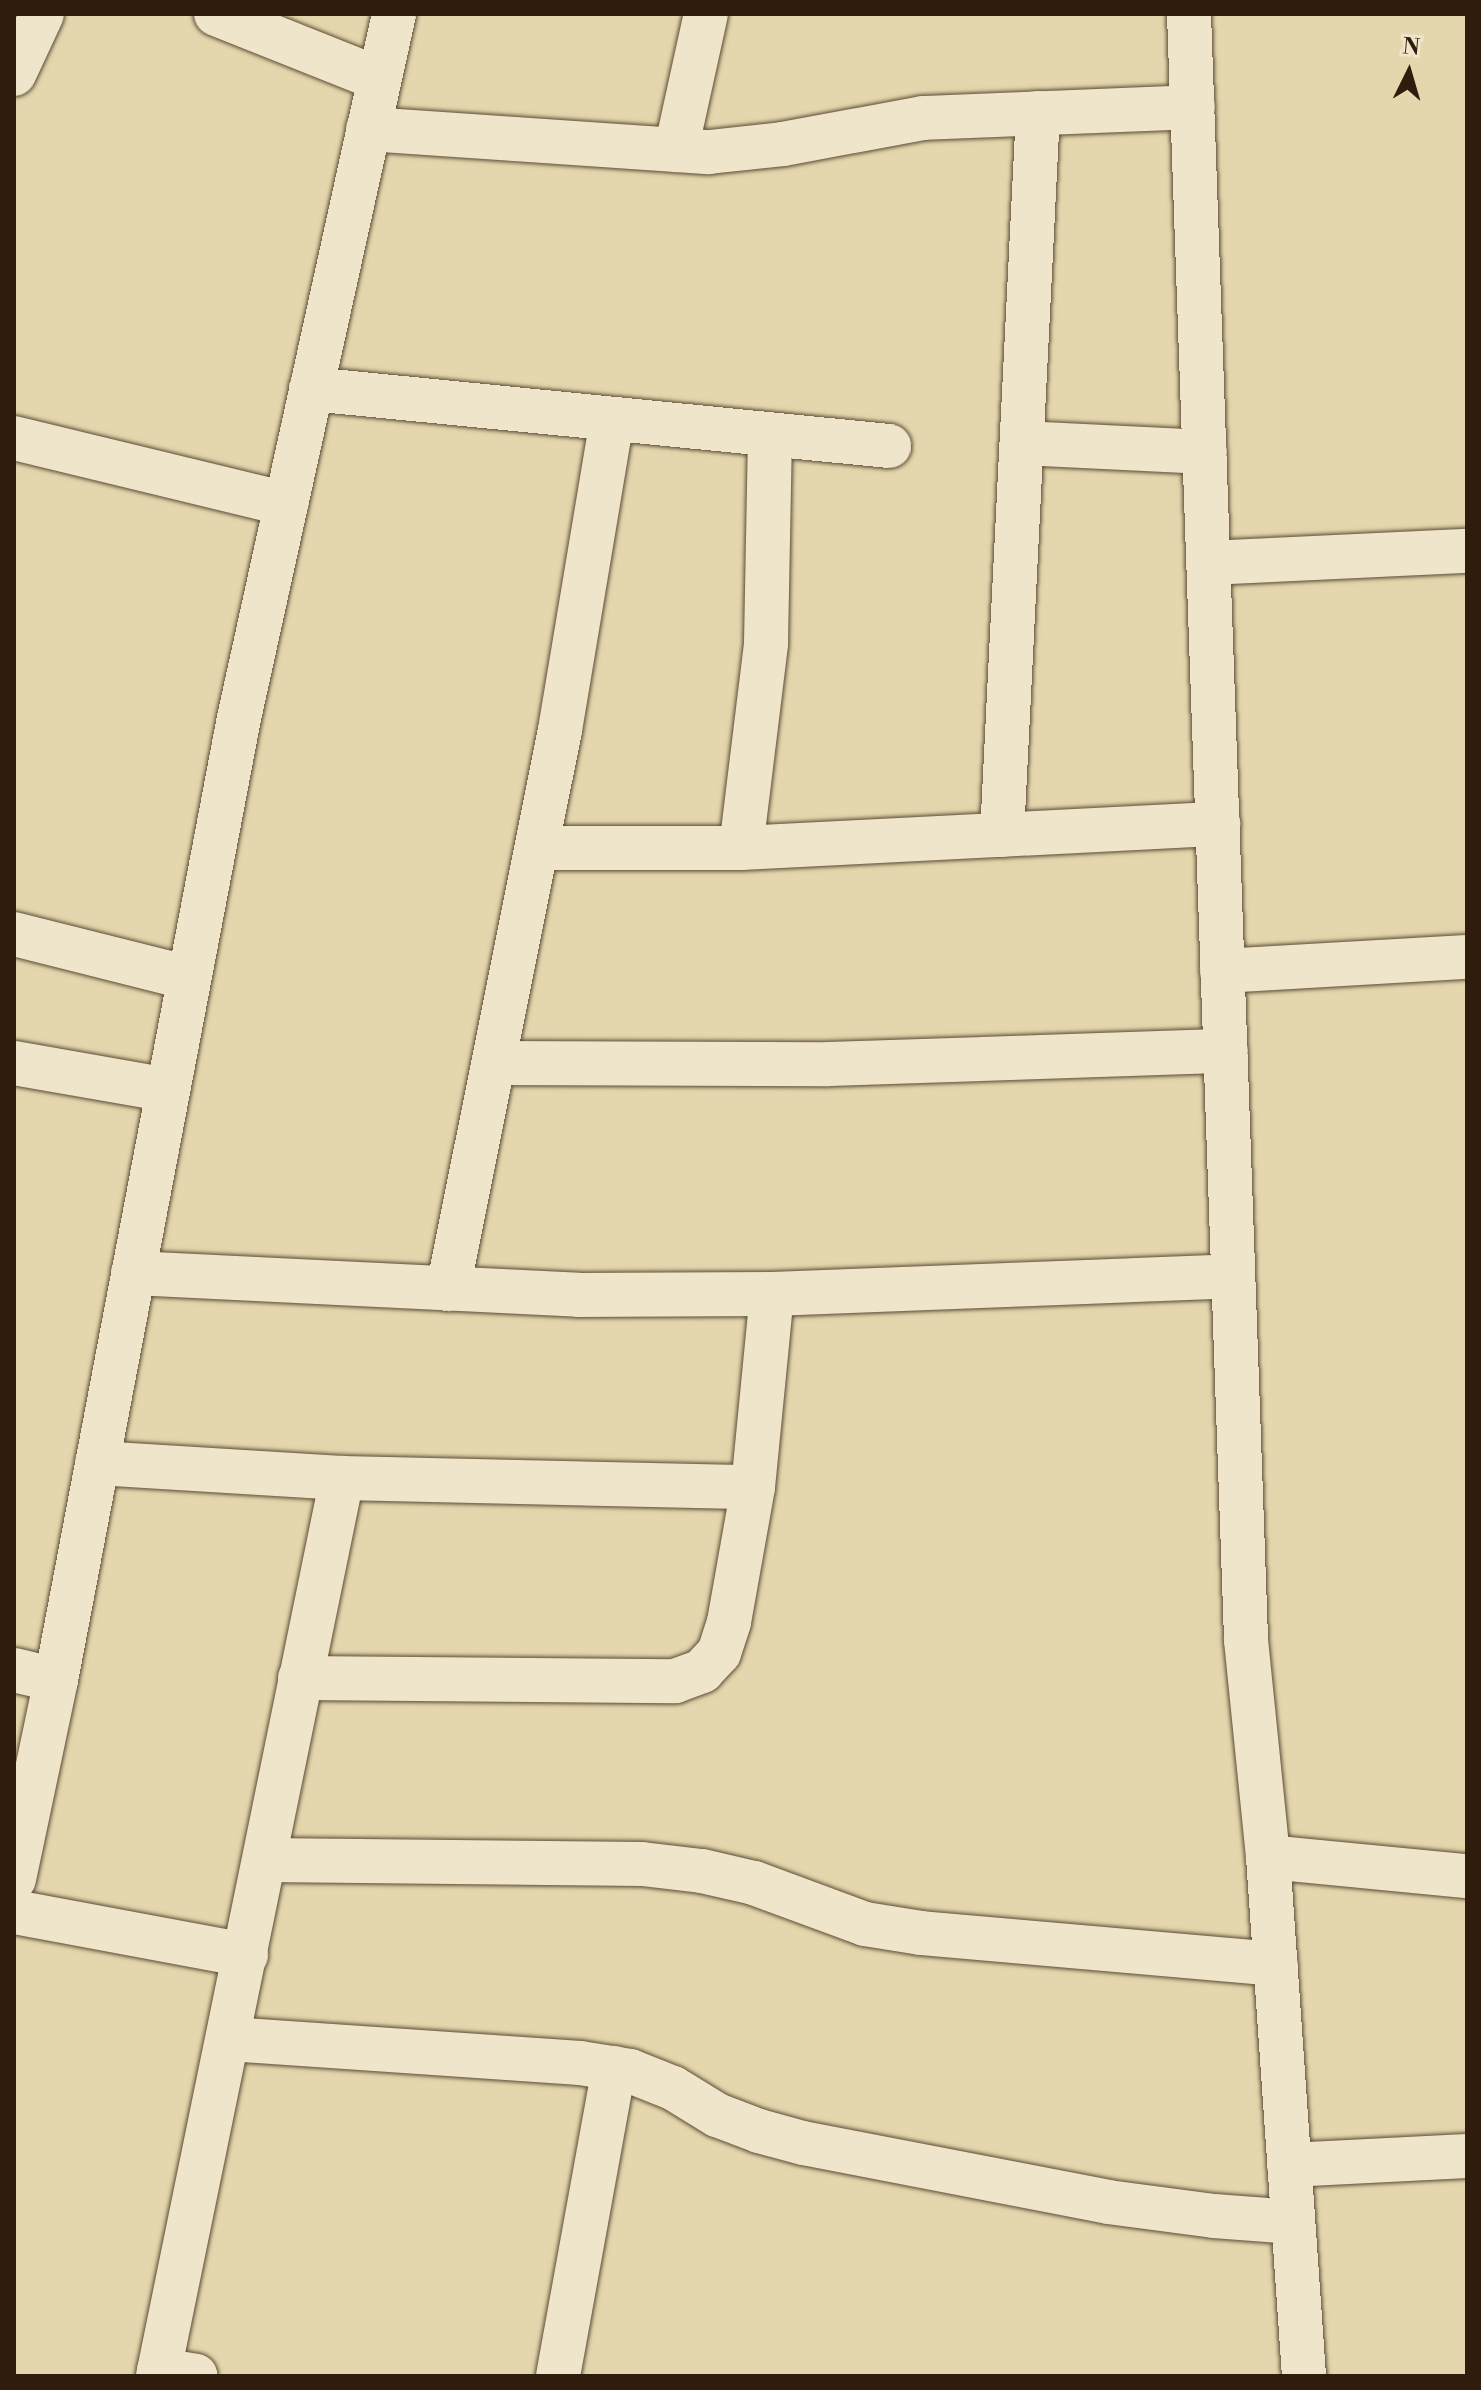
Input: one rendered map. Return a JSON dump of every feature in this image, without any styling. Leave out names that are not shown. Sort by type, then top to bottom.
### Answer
[{"type":"street","points":[[14,74],[42,14]]},
{"type":"street","points":[[216,14],[379,79]]},
{"type":"street","points":[[14,1879],[56,1680],[239,718],[394,14]]},
{"type":"street","points":[[676,150],[706,14]]},
{"type":"street","points":[[1189,14],[1246,1640],[1268,1857],[1304,2376]]},
{"type":"street","points":[[368,129],[709,152],[783,144],[923,118],[1193,107]]},
{"type":"street","points":[[1002,835],[1038,113]]},
{"type":"street","points":[[311,389],[889,446]]},
{"type":"street","points":[[448,1289],[560,730],[612,419]]},
{"type":"street","points":[[741,848],[766,643],[770,435]]},
{"type":"street","points":[[14,438],[286,504]]},
{"type":"street","points":[[1023,443],[1205,452]]},
{"type":"street","points":[[1209,563],[1467,551]]},
{"type":"street","points":[[537,848],[741,848],[1218,824]]},
{"type":"street","points":[[14,934],[189,978]]},
{"type":"street","points":[[1222,971],[1467,957]]},
{"type":"street","points":[[494,1063],[829,1064],[1226,1051]]},
{"type":"street","points":[[14,1063],[168,1090]]},
{"type":"street","points":[[133,1273],[578,1295],[772,1294],[1233,1276]]},
{"type":"street","points":[[300,1678],[675,1681],[702,1671],[719,1653],[729,1622],[753,1487],[772,1294]]},
{"type":"street","points":[[97,1463],[342,1478],[753,1487]]},
{"type":"street","points":[[171,2374],[229,2039],[342,1478]]},
{"type":"street","points":[[14,1670],[56,1680]]},
{"type":"street","points":[[1268,1857],[1467,1876]]},
{"type":"street","points":[[265,1860],[642,1864],[702,1871],[754,1883],[865,1924],[921,1933],[1276,1964]]},
{"type":"street","points":[[14,1912],[246,1955]]},
{"type":"street","points":[[229,2039],[580,2063],[614,2068],[673,2088],[717,2115],[803,2143],[1108,2202],[1214,2216],[1293,2222]]},
{"type":"street","points":[[558,2376],[614,2068]]},
{"type":"street","points":[[1289,2165],[1467,2156]]}]
